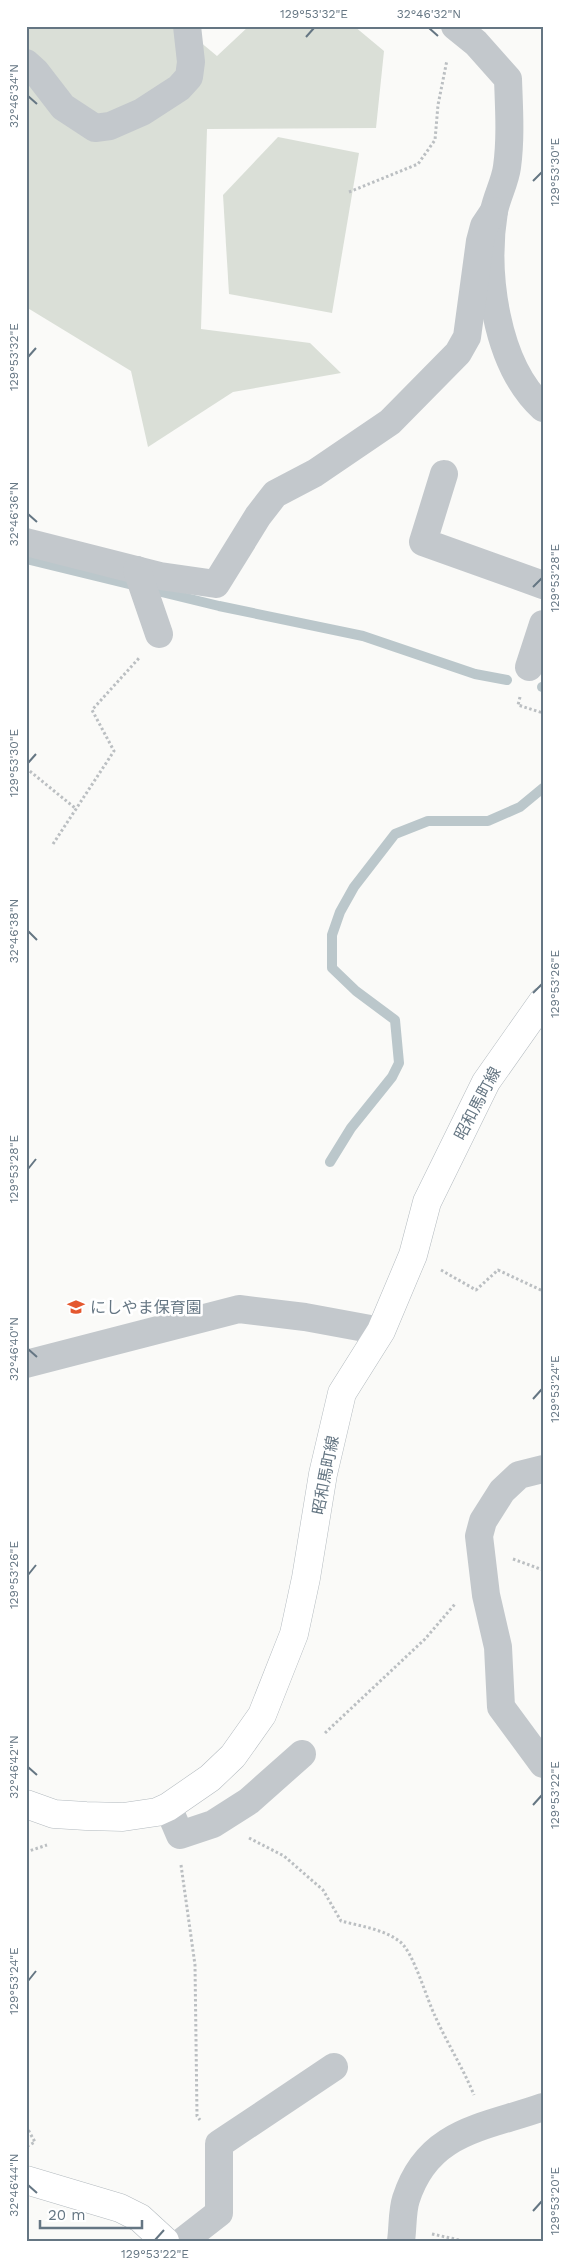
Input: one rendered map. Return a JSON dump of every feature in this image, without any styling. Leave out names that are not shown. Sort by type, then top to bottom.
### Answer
[{"type":"main road","name":"昭和馬町線","points":[[26,1804],[54,1814],[86,1816],[123,1817],[156,1812],[168,1807],[210,1778],[233,1756],[262,1715],[294,1634],[306,1578],[323,1474],[342,1393],[381,1331],[413,1255],[427,1202],[486,1082],[543,1001]]},
{"type":"main road","points":[[26,2180],[120,2208],[140,2218],[166,2239]]},
{"type":"street","points":[[26,62],[63,107],[95,128],[110,126],[142,112],[179,88],[190,78],[191,62],[187,26]]},
{"type":"street","points":[[455,26],[476,43],[508,79],[507,168],[494,211],[491,289],[503,336],[517,378],[540,393]]},
{"type":"street","points":[[26,542],[137,570],[216,584],[258,516],[275,494],[315,473],[390,422],[458,354],[467,337],[480,241],[484,226],[494,211]]},
{"type":"street","points":[[444,474],[423,542],[543,585]]},
{"type":"street","points":[[137,570],[148,607],[159,634]]},
{"type":"street","points":[[529,667],[543,624]]},
{"type":"street","points":[[26,1364],[239,1309],[305,1317],[381,1331]]},
{"type":"street","points":[[543,1469],[519,1476],[502,1492],[483,1521],[479,1536],[486,1595],[498,1647],[501,1707],[543,1764]]},
{"type":"street","points":[[168,1807],[180,1835],[214,1824],[249,1801],[302,1754]]},
{"type":"street","points":[[166,2239],[219,2213],[219,2144],[334,2067]]},
{"type":"street","points":[[401,2241],[406,2200],[416,2175],[437,2148],[461,2134],[543,2107]]},
{"type":"path","points":[[349,192],[418,164],[435,140],[438,105],[449,52]]},
{"type":"path","points":[[53,844],[114,751],[92,710],[121,680],[159,634]]},
{"type":"path","points":[[26,768],[75,808]]},
{"type":"path","points":[[413,1255],[476,1290],[498,1270],[543,1291]]},
{"type":"path","points":[[302,1754],[425,1639],[483,1571]]},
{"type":"path","points":[[214,1824],[237,1832],[284,1856],[323,1890],[341,1921],[378,1930],[401,1942],[419,1974],[434,2016],[463,2068],[486,2126]]},
{"type":"path","points":[[180,1835],[179,1851],[195,1965],[197,2116],[219,2144]]},
{"type":"path","points":[[26,2126],[35,2142],[26,2147]]},
{"type":"shaded area","points":[[26,26],[181,26],[217,56],[249,26],[354,26],[384,51],[376,128],[207,129],[201,329],[310,343],[341,373],[233,392],[148,447],[131,371],[26,307]]},
{"type":"shaded area","points":[[278,137],[359,153],[332,313],[229,294],[223,195]]},
{"type":"waterway","points":[[26,559],[219,606],[363,636],[475,674],[507,680]]},
{"type":"waterway","points":[[330,1162],[351,1128],[392,1077],[399,1063],[395,1020],[356,991],[332,968],[332,935],[340,912],[354,887],[395,834],[428,821],[488,821],[520,807],[543,788]]},
{"type":"place","name":"にしやま保育園","points":[[76,1307]]}]
